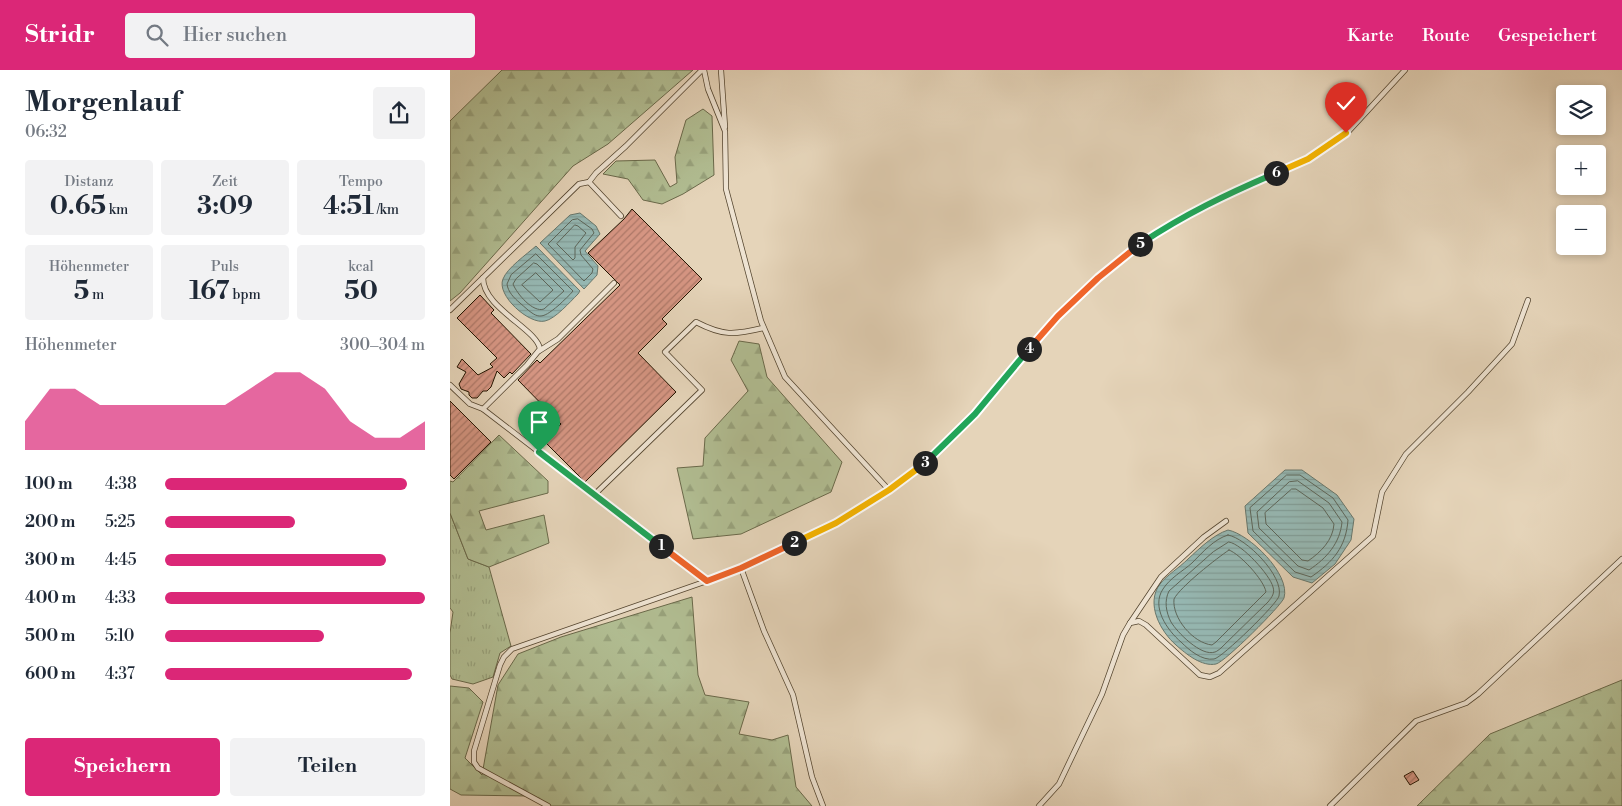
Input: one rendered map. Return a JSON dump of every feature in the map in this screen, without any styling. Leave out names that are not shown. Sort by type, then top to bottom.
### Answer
[{"type":"lane","points":[[450,310],[579,184],[588,182],[703,70],[708,89],[725,131]]},
{"type":"lane","points":[[720,70],[725,131],[726,189],[763,328],[785,377],[889,490]]},
{"type":"lane","points":[[548,806],[478,768],[474,762],[474,751],[500,665],[504,657],[512,649],[741,568],[836,523],[889,490],[920,468],[975,414],[1058,316],[1098,278],[1141,244],[1184,216],[1229,193],[1308,159],[1346,133],[1405,70]]},
{"type":"lane","points":[[588,182],[621,216]]},
{"type":"lane","points":[[483,278],[485,291],[539,344],[539,351]]},
{"type":"lane","points":[[483,409],[539,351],[558,339],[614,283]]},
{"type":"lane","points":[[1130,623],[1138,621],[1146,625],[1200,675],[1210,677],[1219,673],[1373,536],[1382,492],[1406,454],[1468,392],[1512,344],[1528,300]]},
{"type":"lane","points":[[594,495],[702,390],[665,352],[696,322],[713,331],[739,334],[763,328]]},
{"type":"lane","points":[[450,385],[470,404],[483,409],[707,581]]},
{"type":"lane","points":[[1039,806],[1059,784],[1102,694],[1123,635],[1130,623],[1161,577],[1204,537],[1226,521]]},
{"type":"lane","points":[[1330,806],[1416,721],[1466,703],[1478,694],[1622,559]]},
{"type":"lane","points":[[741,568],[764,631],[793,695],[812,777],[823,806]]},
{"type":"green space","points":[[502,70],[693,70],[608,144],[573,166],[460,293],[450,301],[450,121]]},
{"type":"green space","points":[[703,109],[712,116],[714,175],[662,204],[643,200],[628,179],[603,174],[616,161],[655,160],[670,187],[677,183],[675,157],[686,120]]},
{"type":"green space","points":[[739,341],[759,344],[767,377],[842,462],[831,492],[741,534],[693,539],[677,468],[703,466],[705,438],[748,391],[731,360]]},
{"type":"green space","points":[[499,435],[548,481],[548,493],[479,511],[486,530],[544,515],[549,543],[489,567],[468,559],[450,513],[450,481],[453,482]]},
{"type":"green space","points":[[450,513],[468,559],[489,567],[511,646],[500,653],[493,677],[473,684],[452,679],[450,675],[450,633],[453,612],[450,608]]},
{"type":"green space","points":[[692,597],[698,675],[705,695],[749,702],[739,734],[772,740],[788,735],[796,787],[812,806],[546,806],[528,796],[461,795],[450,789],[450,686],[469,688],[483,702],[465,758],[482,775],[498,685],[518,654],[561,637]]},
{"type":"green space","points":[[1622,680],[1622,806],[1417,806],[1490,734]]},
{"type":"water","points":[[580,213],[596,226],[600,234],[585,251],[598,266],[597,275],[584,289],[540,243],[570,215]]},
{"type":"water","points":[[536,246],[580,291],[558,314],[545,321],[531,318],[515,308],[504,293],[502,286],[503,279],[509,270]]},
{"type":"water","points":[[1285,470],[1302,470],[1337,495],[1354,519],[1351,540],[1335,564],[1312,583],[1293,577],[1248,533],[1245,506]]},
{"type":"water","points":[[1228,530],[1247,539],[1266,556],[1281,578],[1284,598],[1241,644],[1221,661],[1216,664],[1205,664],[1184,652],[1165,633],[1157,617],[1154,600],[1160,584],[1166,578],[1207,542]]},
{"type":"building","points":[[632,209],[702,279],[662,319],[667,324],[638,353],[676,392],[585,482],[544,441],[561,424],[518,380],[537,360],[540,363],[620,285],[588,253]]},
{"type":"building","points":[[480,295],[494,310],[491,313],[531,354],[512,374],[510,372],[504,378],[497,371],[491,387],[487,391],[483,391],[477,398],[472,398],[469,392],[461,389],[459,384],[466,372],[457,367],[462,359],[478,375],[493,367],[490,364],[497,358],[457,318]]},
{"type":"building","points":[[450,401],[491,442],[454,479],[450,475]]},
{"type":"building","points":[[1413,771],[1419,780],[1410,785],[1404,776]]},
{"type":"route","points":[[539,452],[707,581],[741,568],[836,523],[920,468],[975,414],[1058,316],[1098,278],[1141,244],[1184,216],[1229,193],[1308,159],[1346,133]]}]
